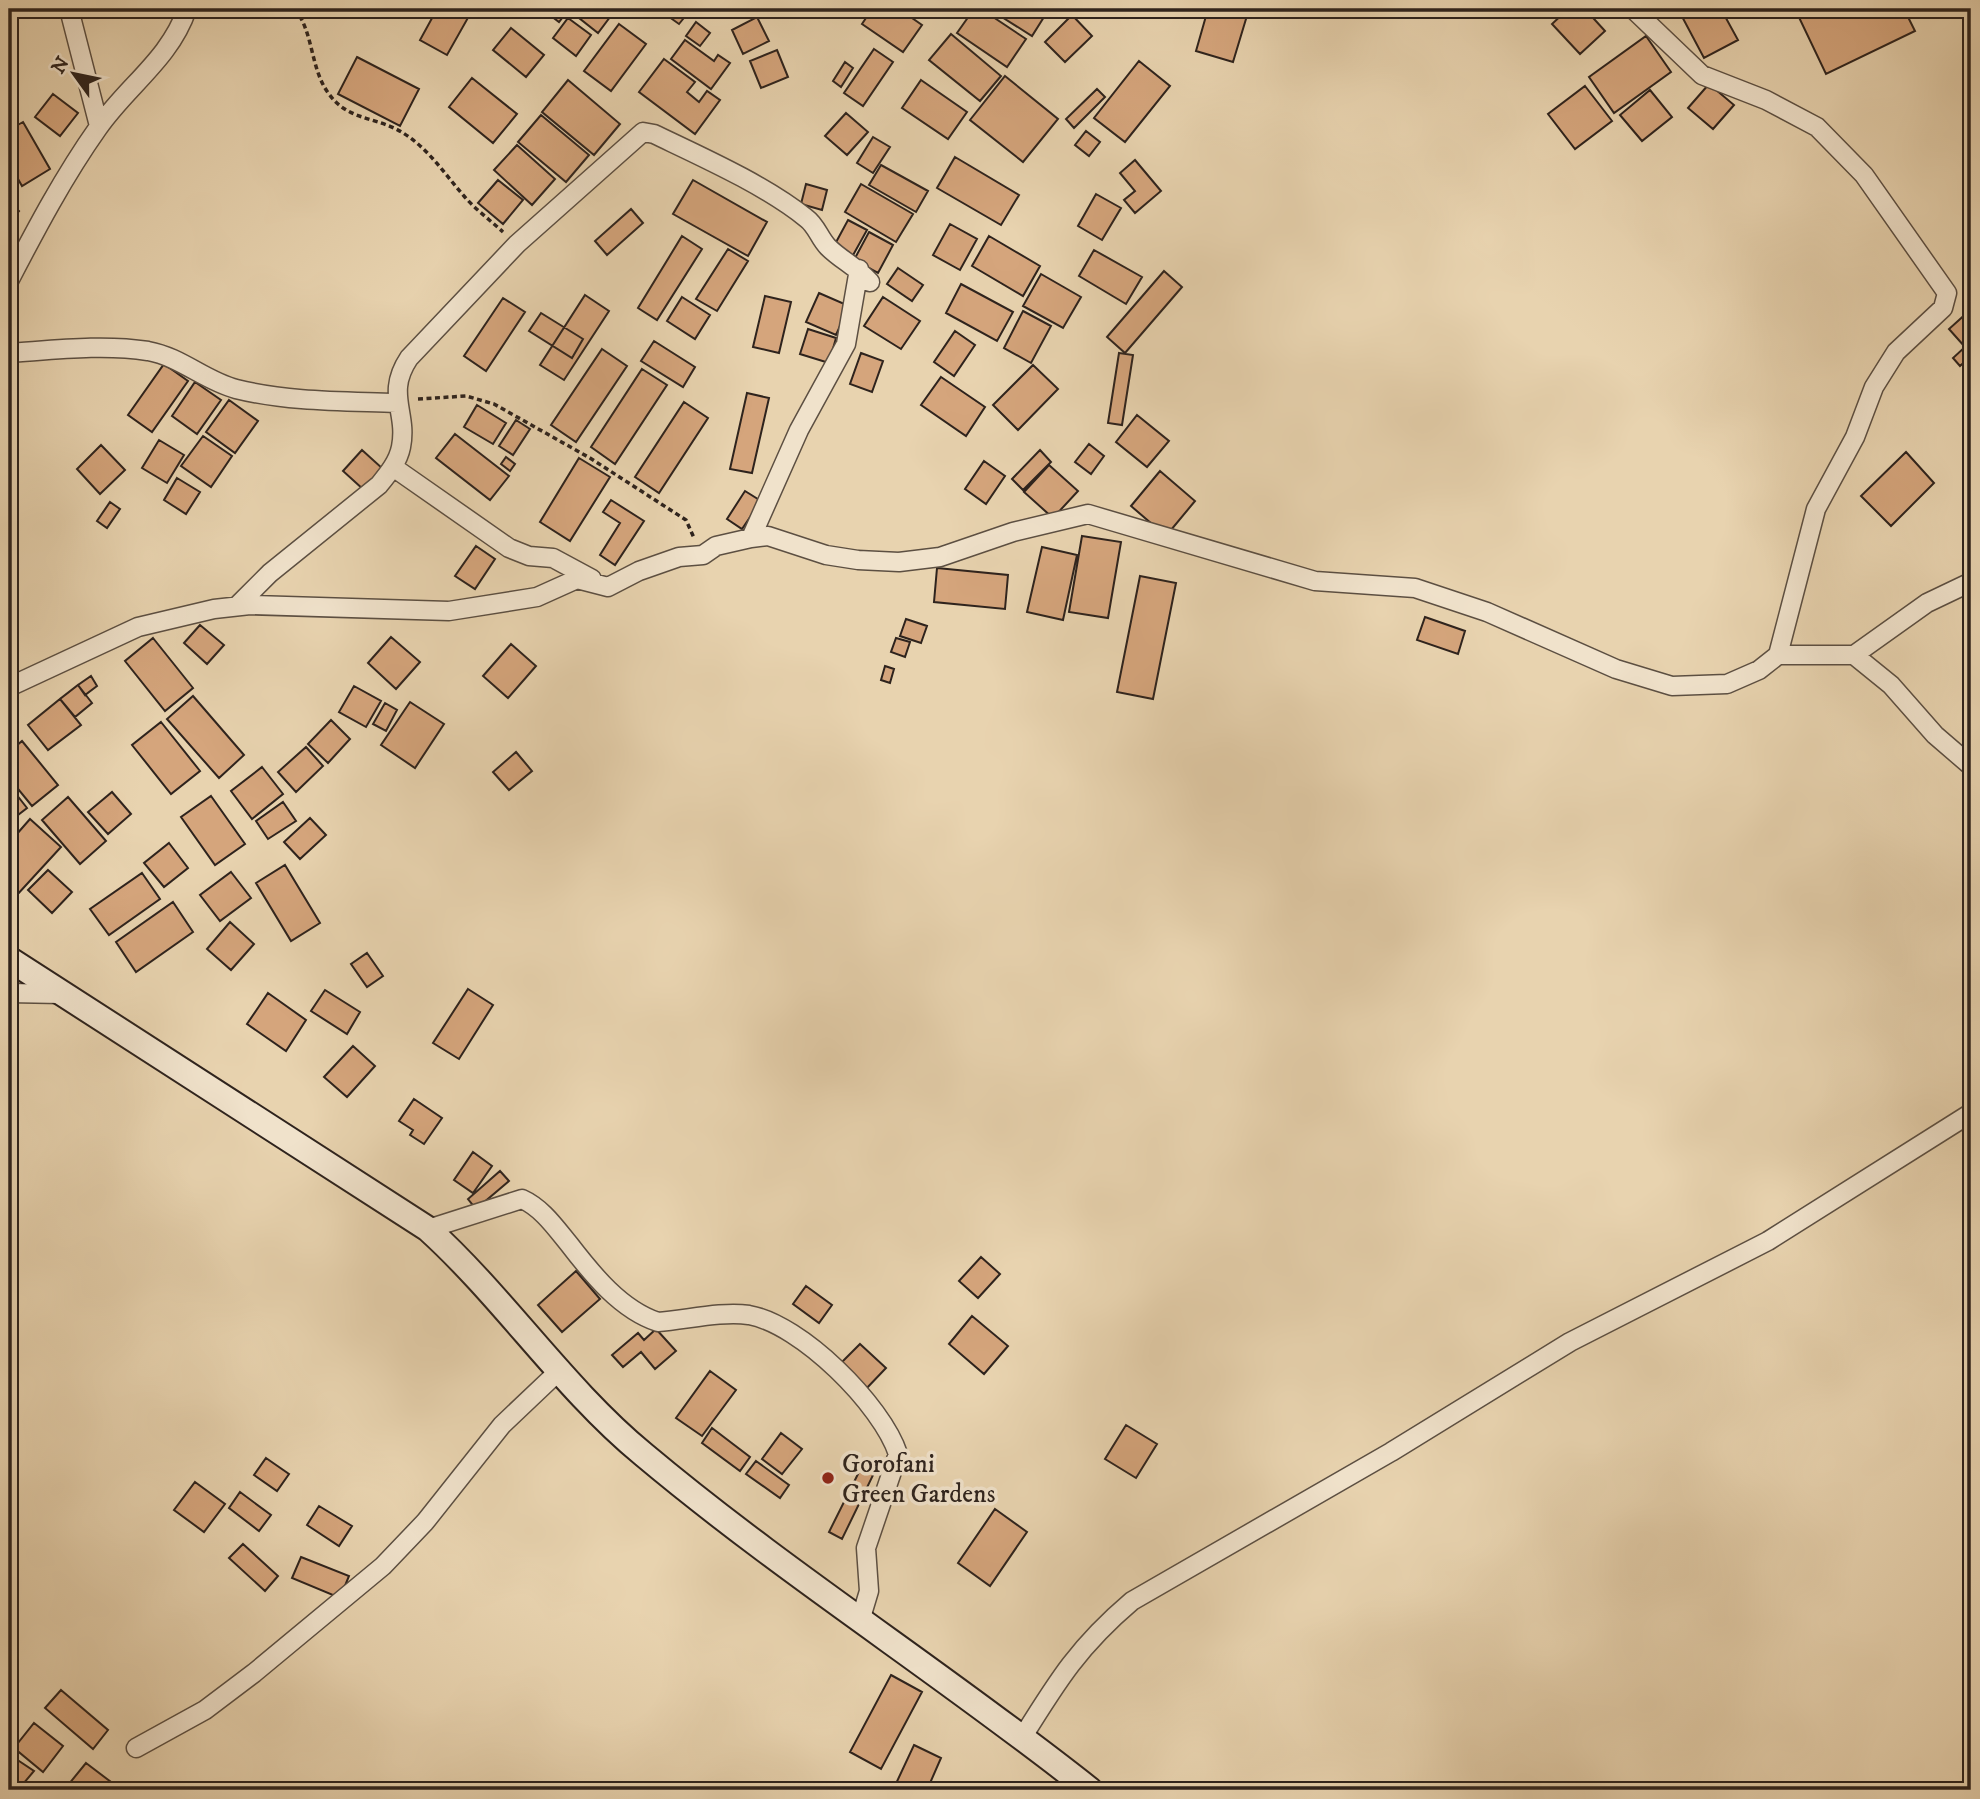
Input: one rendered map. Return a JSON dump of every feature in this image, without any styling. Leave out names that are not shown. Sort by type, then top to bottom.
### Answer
[{"type":"street","points":[[69,9],[99,126]]},
{"type":"street","points":[[9,281],[44,215],[99,126],[170,46],[187,9]]},
{"type":"street","points":[[9,687],[138,627],[237,606],[449,611],[537,597],[576,579],[608,587],[639,571],[679,557],[709,551],[753,532],[826,555],[899,562],[940,557],[1013,533],[1088,514],[1315,581],[1415,588],[1487,612],[1616,669],[1672,686],[1727,684],[1759,670],[1778,655],[1816,509],[1855,437],[1874,387],[1896,352],[1943,308],[1947,293],[1864,175],[1817,127],[1766,100],[1702,75],[1633,9]]},
{"type":"street","points":[[237,606],[270,573],[379,485],[393,467],[401,448],[402,423],[396,403],[400,372],[409,358],[517,244],[637,136],[648,131],[717,165],[804,216],[820,232],[828,247],[864,275],[846,344],[799,430],[753,532]]},
{"type":"street","points":[[9,353],[87,349],[147,351],[173,357],[235,388],[305,400],[396,403]]},
{"type":"street","points":[[393,467],[509,548],[529,556],[553,558],[608,587]]},
{"type":"street","points":[[1778,655],[1854,655],[1927,603],[1971,582]]},
{"type":"street","points":[[1854,655],[1891,685],[1935,735],[1971,766]]},
{"type":"street","points":[[9,959],[428,1229],[470,1267],[641,1453],[860,1621],[1090,1790]]},
{"type":"street","points":[[9,993],[61,994]]},
{"type":"street","points":[[1022,1738],[1064,1670],[1095,1633],[1132,1601],[1391,1452],[1570,1342],[1768,1241],[1971,1112]]},
{"type":"street","points":[[428,1229],[522,1199],[533,1204],[550,1221],[586,1266],[612,1292],[647,1318],[658,1322],[746,1315],[764,1319],[786,1331],[844,1376],[870,1404],[898,1454],[866,1548],[869,1591],[860,1621]]},
{"type":"street","points":[[136,1748],[205,1710],[274,1657],[383,1566],[425,1522],[502,1425],[561,1369]]},
{"type":"path","points":[[295,9],[305,24],[316,66],[328,94],[346,111],[393,128],[413,141],[436,160],[464,197],[517,244]]},
{"type":"path","points":[[396,403],[430,397],[466,396],[494,404],[590,458],[685,520],[709,551]]},
{"type":"building","points":[[437,9],[456,9],[469,16],[447,55],[420,40]]},
{"type":"building","points":[[542,9],[569,9],[559,22]]},
{"type":"building","points":[[578,9],[616,9],[598,33],[574,14]]},
{"type":"building","points":[[658,9],[691,9],[679,24]]},
{"type":"building","points":[[872,9],[899,9],[922,25],[903,52],[862,24]]},
{"type":"building","points":[[974,9],[981,9],[1026,39],[1007,67],[957,33]]},
{"type":"building","points":[[1000,9],[1049,9],[1032,36],[997,14]]},
{"type":"building","points":[[1208,9],[1249,9],[1233,62],[1196,51]]},
{"type":"building","points":[[1568,9],[1585,9],[1605,31],[1580,54],[1552,24]]},
{"type":"building","points":[[1678,9],[1721,9],[1738,40],[1704,58]]},
{"type":"building","points":[[1795,9],[1904,9],[1915,31],[1826,74]]},
{"type":"building","points":[[1072,15],[1092,36],[1065,62],[1045,42]]},
{"type":"building","points":[[757,17],[769,41],[743,54],[732,30]]},
{"type":"building","points":[[568,18],[591,35],[576,56],[553,38]]},
{"type":"building","points":[[696,22],[710,33],[700,46],[686,36]]},
{"type":"building","points":[[619,24],[646,44],[611,91],[584,71]]},
{"type":"building","points":[[511,28],[544,55],[526,77],[493,50]]},
{"type":"building","points":[[951,34],[1001,76],[980,101],[929,60]]},
{"type":"building","points":[[1646,36],[1671,72],[1614,113],[1589,77]]},
{"type":"building","points":[[685,40],[714,61],[718,55],[730,63],[711,89],[671,59]]},
{"type":"building","points":[[874,49],[893,62],[863,106],[844,93]]},
{"type":"building","points":[[777,50],[788,77],[761,88],[750,61]]},
{"type":"building","points":[[357,57],[419,89],[400,126],[338,94]]},
{"type":"building","points":[[664,59],[695,82],[687,92],[699,102],[707,91],[720,100],[695,134],[639,92]]},
{"type":"building","points":[[1139,61],[1170,86],[1125,142],[1094,118]]},
{"type":"building","points":[[845,62],[853,68],[841,87],[833,81]]},
{"type":"building","points":[[1005,76],[1058,119],[1023,162],[970,120]]},
{"type":"building","points":[[472,78],[517,114],[493,143],[449,107]]},
{"type":"building","points":[[568,80],[620,124],[594,155],[542,112]]},
{"type":"building","points":[[921,80],[967,112],[948,139],[902,108]]},
{"type":"building","points":[[1709,84],[1734,105],[1713,129],[1688,108]]},
{"type":"building","points":[[1585,86],[1612,121],[1575,149],[1548,114]]},
{"type":"building","points":[[1097,89],[1105,97],[1074,128],[1066,119]]},
{"type":"building","points":[[1650,90],[1672,117],[1642,141],[1620,115]]},
{"type":"building","points":[[53,94],[78,113],[60,136],[35,117]]},
{"type":"building","points":[[846,113],[868,132],[847,155],[825,136]]},
{"type":"building","points":[[541,115],[589,155],[566,182],[518,142]]},
{"type":"building","points":[[23,122],[50,169],[22,186],[9,163],[9,130]]},
{"type":"building","points":[[1086,131],[1100,142],[1089,156],[1075,145]]},
{"type":"building","points":[[873,137],[890,147],[873,173],[857,163]]},
{"type":"building","points":[[517,145],[555,179],[532,205],[494,170]]},
{"type":"building","points":[[955,157],[1019,195],[1001,225],[937,188]]},
{"type":"building","points":[[1135,160],[1161,191],[1135,213],[1124,200],[1135,191],[1120,173]]},
{"type":"building","points":[[881,165],[928,191],[916,212],[869,185]]},
{"type":"building","points":[[498,180],[523,200],[503,224],[478,203]]},
{"type":"building","points":[[693,180],[767,222],[748,256],[673,214]]},
{"type":"building","points":[[806,184],[827,190],[822,210],[801,204]]},
{"type":"building","points":[[861,184],[913,214],[896,242],[845,212]]},
{"type":"building","points":[[1096,194],[1121,208],[1102,240],[1078,226]]},
{"type":"building","points":[[9,202],[19,211],[9,223]]},
{"type":"building","points":[[631,209],[643,223],[607,255],[595,241]]},
{"type":"building","points":[[848,220],[867,230],[852,257],[834,246]]},
{"type":"building","points":[[950,224],[977,239],[960,270],[933,255]]},
{"type":"building","points":[[869,232],[893,245],[878,273],[854,260]]},
{"type":"building","points":[[682,236],[702,249],[657,320],[638,308]]},
{"type":"building","points":[[989,236],[1040,266],[1023,296],[972,266]]},
{"type":"building","points":[[728,249],[748,261],[717,311],[696,299]]},
{"type":"building","points":[[1094,250],[1142,277],[1126,304],[1079,276]]},
{"type":"building","points":[[898,268],[923,285],[912,301],[887,284]]},
{"type":"building","points":[[1164,271],[1182,287],[1125,353],[1107,337]]},
{"type":"building","points":[[1041,274],[1081,297],[1063,328],[1023,306]]},
{"type":"building","points":[[961,284],[1013,312],[997,341],[946,313]]},
{"type":"building","points":[[819,293],[849,306],[836,335],[806,322]]},
{"type":"building","points":[[585,295],[609,311],[564,380],[540,365]]},
{"type":"building","points":[[765,296],[791,302],[779,353],[753,347]]},
{"type":"building","points":[[682,297],[710,315],[695,339],[667,321]]},
{"type":"building","points":[[883,297],[920,321],[901,349],[864,326]]},
{"type":"building","points":[[503,298],[525,312],[486,371],[464,356]]},
{"type":"building","points":[[1023,311],[1051,326],[1031,363],[1004,348]]},
{"type":"building","points":[[1968,312],[1971,315],[1971,356],[1960,366],[1953,358],[1965,347],[1949,329]]},
{"type":"building","points":[[541,313],[583,339],[572,358],[529,331]]},
{"type":"building","points":[[808,329],[836,338],[829,363],[800,354]]},
{"type":"building","points":[[955,331],[975,345],[954,376],[934,362]]},
{"type":"building","points":[[654,341],[695,367],[683,387],[641,361]]},
{"type":"building","points":[[602,349],[627,366],[576,442],[551,425]]},
{"type":"building","points":[[861,353],[883,361],[872,392],[850,384]]},
{"type":"building","points":[[1119,353],[1133,355],[1122,425],[1108,423]]},
{"type":"building","points":[[164,364],[188,381],[152,432],[128,415]]},
{"type":"building","points":[[1033,365],[1058,389],[1018,430],[993,405]]},
{"type":"building","points":[[642,369],[667,385],[615,464],[591,447]]},
{"type":"building","points":[[941,377],[985,407],[966,436],[921,405]]},
{"type":"building","points":[[195,382],[221,400],[197,434],[172,416]]},
{"type":"building","points":[[747,393],[769,398],[752,473],[730,469]]},
{"type":"building","points":[[229,400],[258,421],[235,453],[206,432]]},
{"type":"building","points":[[684,402],[708,418],[659,493],[635,477]]},
{"type":"building","points":[[477,405],[506,423],[493,444],[464,427]]},
{"type":"building","points":[[1137,415],[1169,441],[1147,467],[1116,442]]},
{"type":"building","points":[[516,420],[530,429],[513,455],[499,446]]},
{"type":"building","points":[[455,434],[509,476],[490,500],[436,458]]},
{"type":"building","points":[[203,436],[232,456],[211,487],[181,466]]},
{"type":"building","points":[[159,440],[184,455],[167,483],[142,468]]},
{"type":"building","points":[[1089,444],[1104,456],[1091,474],[1075,462]]},
{"type":"building","points":[[101,445],[125,470],[100,494],[77,469]]},
{"type":"building","points":[[362,450],[383,469],[364,490],[343,471]]},
{"type":"building","points":[[1040,450],[1051,462],[1023,490],[1012,479]]},
{"type":"building","points":[[1906,452],[1934,483],[1891,526],[1861,496]]},
{"type":"building","points":[[506,457],[515,464],[510,471],[501,464]]},
{"type":"building","points":[[579,458],[610,477],[570,541],[540,522]]},
{"type":"building","points":[[984,461],[1005,476],[986,504],[965,489]]},
{"type":"building","points":[[1049,465],[1078,491],[1053,518],[1024,492]]},
{"type":"building","points":[[1160,471],[1195,501],[1166,536],[1131,506]]},
{"type":"building","points":[[177,478],[200,492],[186,514],[164,500]]},
{"type":"building","points":[[745,491],[761,501],[742,529],[727,519]]},
{"type":"building","points":[[611,500],[644,521],[615,565],[600,555],[620,523],[603,512]]},
{"type":"building","points":[[110,502],[120,509],[107,528],[97,521]]},
{"type":"building","points":[[1082,536],[1121,542],[1108,618],[1069,612]]},
{"type":"building","points":[[476,546],[495,559],[475,589],[455,576]]},
{"type":"building","points":[[1042,547],[1077,555],[1063,620],[1027,612]]},
{"type":"building","points":[[937,568],[1008,575],[1005,609],[934,602]]},
{"type":"building","points":[[1140,576],[1176,583],[1153,699],[1117,692]]},
{"type":"building","points":[[1425,617],[1465,631],[1458,654],[1417,640]]},
{"type":"building","points":[[906,619],[927,626],[921,643],[900,636]]},
{"type":"building","points":[[200,625],[224,645],[207,664],[184,643]]},
{"type":"building","points":[[391,637],[420,662],[396,689],[368,663]]},
{"type":"building","points":[[153,638],[193,688],[165,711],[125,661]]},
{"type":"building","points":[[896,638],[910,642],[905,657],[891,652]]},
{"type":"building","points":[[511,644],[536,666],[508,698],[483,676]]},
{"type":"building","points":[[885,666],[894,669],[890,683],[881,680]]},
{"type":"building","points":[[91,676],[97,686],[85,695],[78,685]]},
{"type":"building","points":[[78,685],[92,703],[75,717],[60,699]]},
{"type":"building","points":[[354,686],[381,701],[366,727],[339,712]]},
{"type":"building","points":[[193,696],[244,755],[219,778],[167,719]]},
{"type":"building","points":[[60,699],[81,725],[48,750],[28,725]]},
{"type":"building","points":[[410,702],[444,724],[415,768],[381,745]]},
{"type":"building","points":[[385,703],[397,710],[386,731],[373,724]]},
{"type":"building","points":[[331,720],[350,739],[328,763],[308,744]]},
{"type":"building","points":[[161,722],[200,771],[171,794],[132,745]]},
{"type":"building","points":[[22,741],[58,785],[32,806],[9,778],[9,752]]},
{"type":"building","points":[[306,747],[323,766],[296,792],[278,772]]},
{"type":"building","points":[[516,752],[532,771],[509,790],[493,772]]},
{"type":"building","points":[[262,767],[283,794],[252,819],[231,791]]},
{"type":"building","points":[[9,785],[27,808],[9,822]]},
{"type":"building","points":[[112,792],[131,814],[108,834],[88,812]]},
{"type":"building","points":[[211,796],[245,844],[215,865],[181,817]]},
{"type":"building","points":[[68,797],[106,841],[80,864],[42,820]]},
{"type":"building","points":[[283,802],[296,821],[268,839],[256,821]]},
{"type":"building","points":[[310,818],[326,835],[300,859],[284,842]]},
{"type":"building","points":[[30,819],[61,847],[16,896],[9,889],[9,843]]},
{"type":"building","points":[[169,843],[188,868],[164,887],[144,863]]},
{"type":"building","points":[[285,865],[320,923],[291,941],[256,883]]},
{"type":"building","points":[[48,870],[72,892],[52,913],[28,890]]},
{"type":"building","points":[[231,872],[251,898],[220,921],[200,895]]},
{"type":"building","points":[[142,873],[160,899],[109,935],[90,909]]},
{"type":"building","points":[[173,902],[193,932],[136,972],[116,942]]},
{"type":"building","points":[[230,922],[254,944],[231,970],[207,949]]},
{"type":"building","points":[[367,953],[383,976],[367,987],[351,964]]},
{"type":"building","points":[[468,989],[493,1005],[459,1059],[433,1043]]},
{"type":"building","points":[[325,990],[360,1012],[347,1034],[311,1011]]},
{"type":"building","points":[[268,993],[306,1020],[286,1051],[247,1024]]},
{"type":"building","points":[[353,1046],[375,1066],[347,1097],[324,1077]]},
{"type":"building","points":[[414,1099],[442,1118],[424,1144],[410,1135],[413,1130],[399,1121]]},
{"type":"building","points":[[473,1152],[492,1166],[473,1193],[454,1180]]},
{"type":"building","points":[[500,1171],[509,1181],[476,1209],[468,1199]]},
{"type":"building","points":[[981,1257],[1000,1274],[978,1298],[959,1281]]},
{"type":"building","points":[[576,1271],[600,1299],[562,1332],[538,1305]]},
{"type":"building","points":[[806,1286],[832,1305],[819,1323],[793,1304]]},
{"type":"building","points":[[972,1316],[1008,1346],[984,1374],[949,1344]]},
{"type":"building","points":[[656,1329],[676,1351],[655,1369],[641,1352],[623,1367],[612,1355],[638,1333],[644,1340]]},
{"type":"building","points":[[860,1344],[886,1368],[864,1391],[838,1366]]},
{"type":"building","points":[[710,1371],[736,1390],[702,1436],[676,1418]]},
{"type":"building","points":[[1126,1425],[1157,1444],[1136,1478],[1105,1459]]},
{"type":"building","points":[[712,1428],[750,1457],[740,1471],[702,1443]]},
{"type":"building","points":[[781,1433],[802,1449],[782,1474],[762,1459]]},
{"type":"building","points":[[266,1458],[289,1474],[277,1491],[254,1475]]},
{"type":"building","points":[[756,1461],[789,1485],[780,1498],[746,1474]]},
{"type":"building","points":[[864,1462],[876,1469],[842,1539],[829,1532]]},
{"type":"building","points":[[195,1482],[225,1504],[204,1532],[174,1510]]},
{"type":"building","points":[[240,1492],[271,1515],[259,1531],[229,1508]]},
{"type":"building","points":[[319,1506],[352,1526],[339,1546],[307,1525]]},
{"type":"building","points":[[995,1509],[1027,1532],[990,1586],[958,1563]]},
{"type":"building","points":[[243,1544],[278,1576],[265,1591],[229,1558]]},
{"type":"building","points":[[301,1557],[349,1576],[340,1598],[292,1578]]},
{"type":"building","points":[[891,1675],[922,1692],[881,1769],[850,1752]]},
{"type":"building","points":[[61,1690],[108,1730],[93,1749],[45,1708]]},
{"type":"building","points":[[34,1723],[63,1746],[43,1772],[14,1748]]},
{"type":"building","points":[[914,1745],[941,1758],[927,1790],[893,1790]]},
{"type":"building","points":[[10,1755],[34,1771],[18,1790],[9,1790]]},
{"type":"building","points":[[86,1763],[111,1782],[104,1790],[64,1790]]},
{"type":"place","name":"Gorofani Green Gardens","points":[[828,1478]]}]
